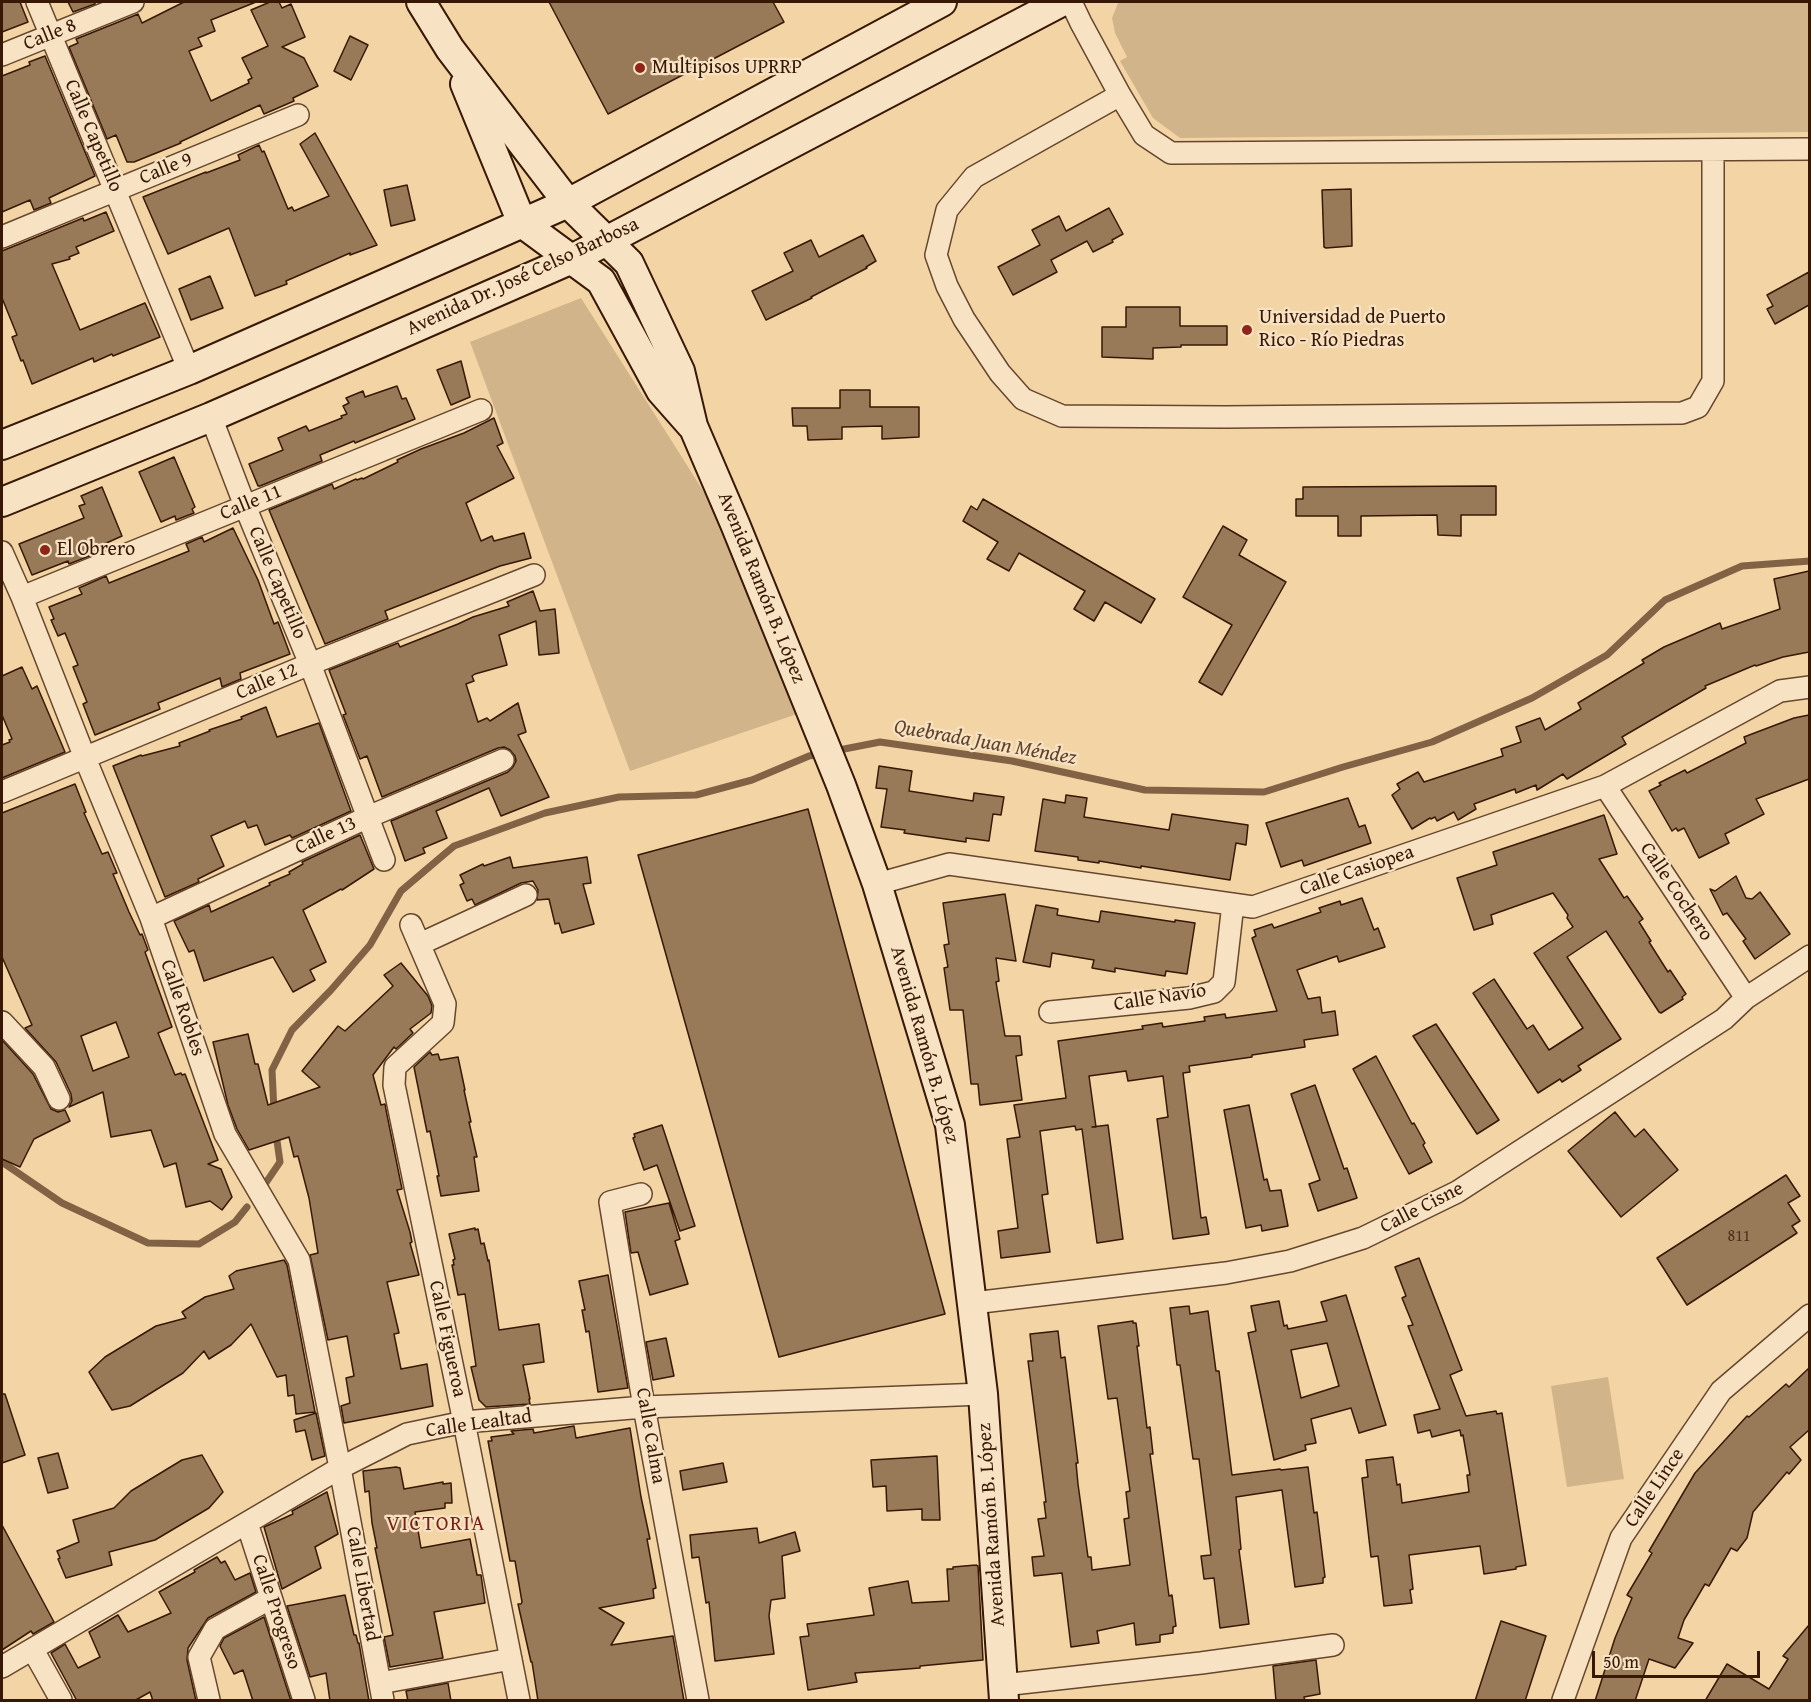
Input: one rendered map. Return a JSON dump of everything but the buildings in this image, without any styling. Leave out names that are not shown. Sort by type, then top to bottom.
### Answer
[{"type":"street","name":"Calle Capetillo","points":[[37,2],[189,370]]},
{"type":"street","name":"Calle 8","points":[[2,55],[133,2]]},
{"type":"street","points":[[421,2],[450,49],[522,223]]},
{"type":"street","points":[[2,446],[189,370],[568,203],[942,2]]},
{"type":"street","name":"Avenida Dr. José Celso Barbosa","points":[[2,502],[211,417],[572,259],[1061,2]]},
{"type":"street","points":[[1071,2],[1144,135],[1171,153],[1809,149]]},
{"type":"street","name":"Avenida Ramón B. López","points":[[450,49],[568,203],[629,263],[680,371],[693,426],[841,785],[877,884],[950,1125],[983,1394],[1004,1693]]},
{"type":"street","points":[[1120,95],[974,177],[947,210],[936,255],[947,286],[964,319],[1000,373],[1023,399],[1062,416],[1237,417],[1683,413],[1698,407],[1713,381],[1713,150]]},
{"type":"street","name":"Calle 9","points":[[2,237],[298,115]]},
{"type":"street","name":"Avenida Ramón B. López","points":[[522,223],[601,281],[661,391],[693,426]]},
{"type":"street","name":"Calle 11","points":[[22,597],[482,410]]},
{"type":"street","name":"Calle Capetillo","points":[[211,417],[310,664],[384,860]]},
{"type":"street","name":"Calle Robles","points":[[2,552],[151,918],[225,1134],[299,1260],[340,1468]]},
{"type":"street","name":"Calle 12","points":[[2,792],[310,664],[534,575]]},
{"type":"street","name":"Calle Casiopea","points":[[877,884],[949,864],[1253,907],[1605,786],[1780,692],[1809,687]]},
{"type":"street","name":"Calle 13","points":[[151,918],[368,817],[503,760]]},
{"type":"street","name":"Calle Cochero","points":[[1605,786],[1746,998]]},
{"type":"street","points":[[411,925],[420,944],[526,896]]},
{"type":"street","name":"Calle Navío","points":[[1050,1012],[1189,998],[1214,992],[1224,982],[1233,904]]},
{"type":"street","name":"Calle Figueroa","points":[[420,944],[446,1004],[443,1023],[395,1067],[394,1084],[465,1422],[519,1701]]},
{"type":"street","name":"Calle Cisne","points":[[973,1303],[1226,1273],[1290,1261],[1363,1238],[1457,1192],[1724,1019],[1746,998],[1809,956]]},
{"type":"street","points":[[2,1022],[44,1067],[59,1099]]},
{"type":"street","name":"Calle Calma","points":[[641,1194],[610,1202],[644,1407],[698,1701]]},
{"type":"street","name":"Calle Lince","points":[[1563,1701],[1621,1538],[1721,1391],[1809,1315]]},
{"type":"street","name":"Calle Lealtad","points":[[2,1667],[340,1468],[407,1434],[465,1422],[644,1407],[983,1394]]},
{"type":"street","name":"Calle Libertad","points":[[340,1468],[381,1692]]},
{"type":"street","name":"Calle Progreso","points":[[247,1523],[304,1701]]},
{"type":"street","points":[[209,1701],[199,1657],[215,1629],[271,1598]]},
{"type":"street","points":[[1004,1693],[1333,1645]]},
{"type":"street","points":[[33,1650],[61,1701]]},
{"type":"street","points":[[381,1692],[511,1659]]},
{"type":"shaded area","points":[[1809,2],[1809,132],[1180,138],[1153,118],[1120,61],[1127,57],[1115,33],[1112,18],[1118,3]]},
{"type":"shaded area","points":[[581,298],[716,511],[800,713],[630,771],[470,342]]},
{"type":"shaded area","points":[[1608,1377],[1624,1479],[1567,1487],[1551,1386]]},
{"type":"waterway","name":"Quebrada Juan Méndez","points":[[834,751],[880,742],[1012,761],[1145,790],[1264,792],[1432,742],[1532,698],[1607,655],[1665,600],[1742,566],[1810,561]]},
{"type":"waterway","name":"Quebrada Juan Méndez","points":[[274,1111],[272,1070],[292,1030],[370,945],[401,891],[454,846],[545,813],[619,797],[696,795],[752,780],[809,756],[820,754]]},
{"type":"waterway","name":"Quebrada Juan Méndez","points":[[263,1187],[280,1162],[276,1134]]},
{"type":"waterway","name":"Quebrada Juan Méndez","points":[[2,1162],[62,1203],[148,1243],[199,1244],[235,1222],[247,1207]]},
{"type":"place","name":"Multipisos UPRRP","points":[[640,68]]},
{"type":"place","name":"Universidad de Puerto Rico - Río Piedras","points":[[1247,330]]},
{"type":"place","name":"El Obrero","points":[[45,550]]},
{"type":"district","name":"VICTORIA","points":[[436,1525]]}]
